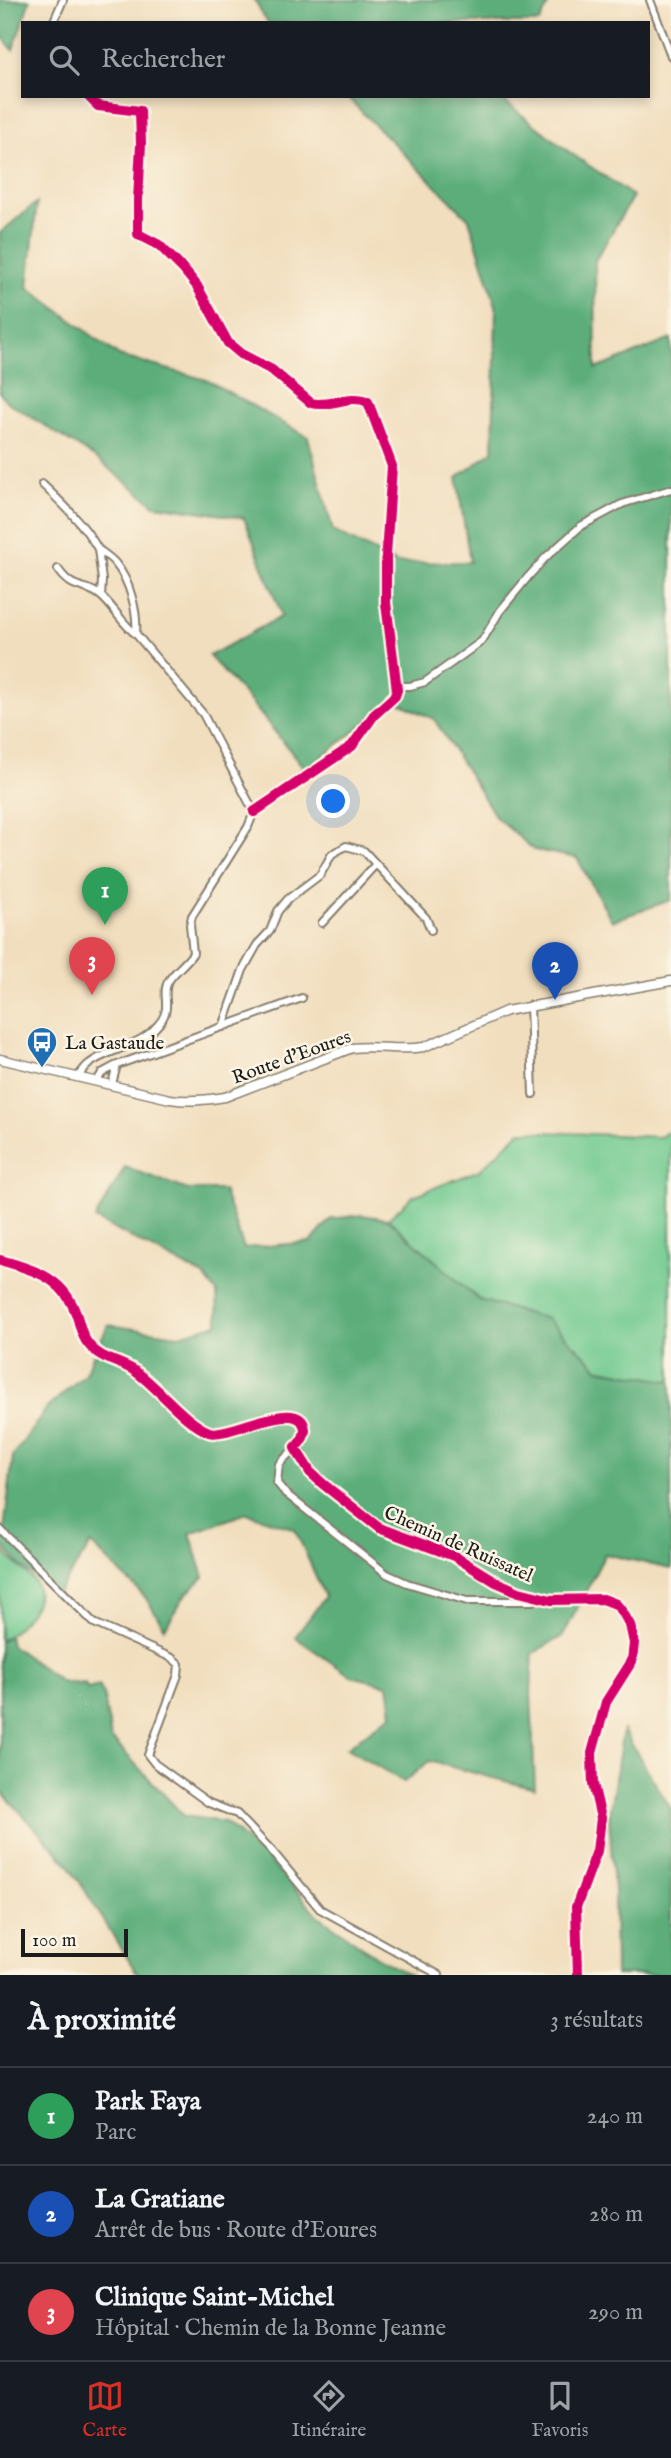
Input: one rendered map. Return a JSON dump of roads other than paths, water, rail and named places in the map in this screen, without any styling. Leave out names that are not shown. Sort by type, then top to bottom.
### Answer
[{"type":"street","points":[[54,21],[63,0]]},
{"type":"street","points":[[650,0],[671,56]]},
{"type":"street","points":[[78,1076],[91,1062],[131,1045],[156,1028],[166,1015],[166,987],[169,980],[193,953],[190,925],[192,916],[248,827],[254,812],[352,746],[374,715],[395,696],[397,686],[386,603],[387,528],[392,466],[368,402],[353,397],[332,403],[311,403],[272,370],[241,354],[228,343],[201,294],[184,270],[159,244],[138,234],[140,111],[98,106],[90,98]]},
{"type":"street","points":[[42,484],[72,512],[88,531],[98,549],[115,563],[124,578],[137,619],[136,634]]},
{"type":"street","points":[[397,686],[425,682],[482,641],[500,611],[545,557],[581,526],[622,504],[671,489]]},
{"type":"street","points":[[98,549],[101,596]]},
{"type":"street","points":[[58,569],[67,581],[78,588],[101,596],[203,715],[254,812]]},
{"type":"street","points":[[223,1027],[243,970],[257,945],[270,931],[278,911],[288,899],[320,875],[332,854],[346,846],[364,850],[426,918],[431,930]]},
{"type":"street","points":[[322,923],[376,864]]},
{"type":"street","name":"Route d'Eoures","points":[[0,1059],[190,1102],[225,1097],[352,1048],[424,1047],[506,1011],[671,981]]},
{"type":"street","points":[[97,1081],[102,1073],[117,1065],[302,998]]},
{"type":"street","points":[[530,1005],[533,1094]]},
{"type":"street","points":[[112,1084],[117,1065]]},
{"type":"street","name":"Chemin de Ruissatel","points":[[0,1260],[38,1271],[64,1289],[88,1345],[101,1356],[131,1369],[152,1384],[199,1427],[215,1434],[282,1415],[300,1420],[305,1429],[304,1435],[279,1464],[277,1483],[285,1493],[387,1574],[407,1583],[467,1601],[532,1601],[542,1597]]},
{"type":"street","name":"Chemin de Ruissatel","points":[[295,1448],[310,1472],[379,1528],[454,1556],[496,1582],[519,1592],[551,1600],[603,1599],[615,1604],[630,1625],[634,1643],[632,1661],[606,1702],[592,1753],[593,1784],[601,1818],[597,1851],[576,1907],[578,1975]]},
{"type":"street","points":[[0,1529],[94,1623],[173,1658],[180,1667],[148,1755],[155,1764],[209,1803],[237,1814],[320,1909],[439,1975]]},
{"type":"place","name":"Park Faya","points":[[105,925]]},
{"type":"place","name":"Clinique Saint-Michel","points":[[92,995]]},
{"type":"place","name":"La Gratiane","points":[[555,1000]]},
{"type":"place","name":"La Gastaude","points":[[42,1069]]}]
